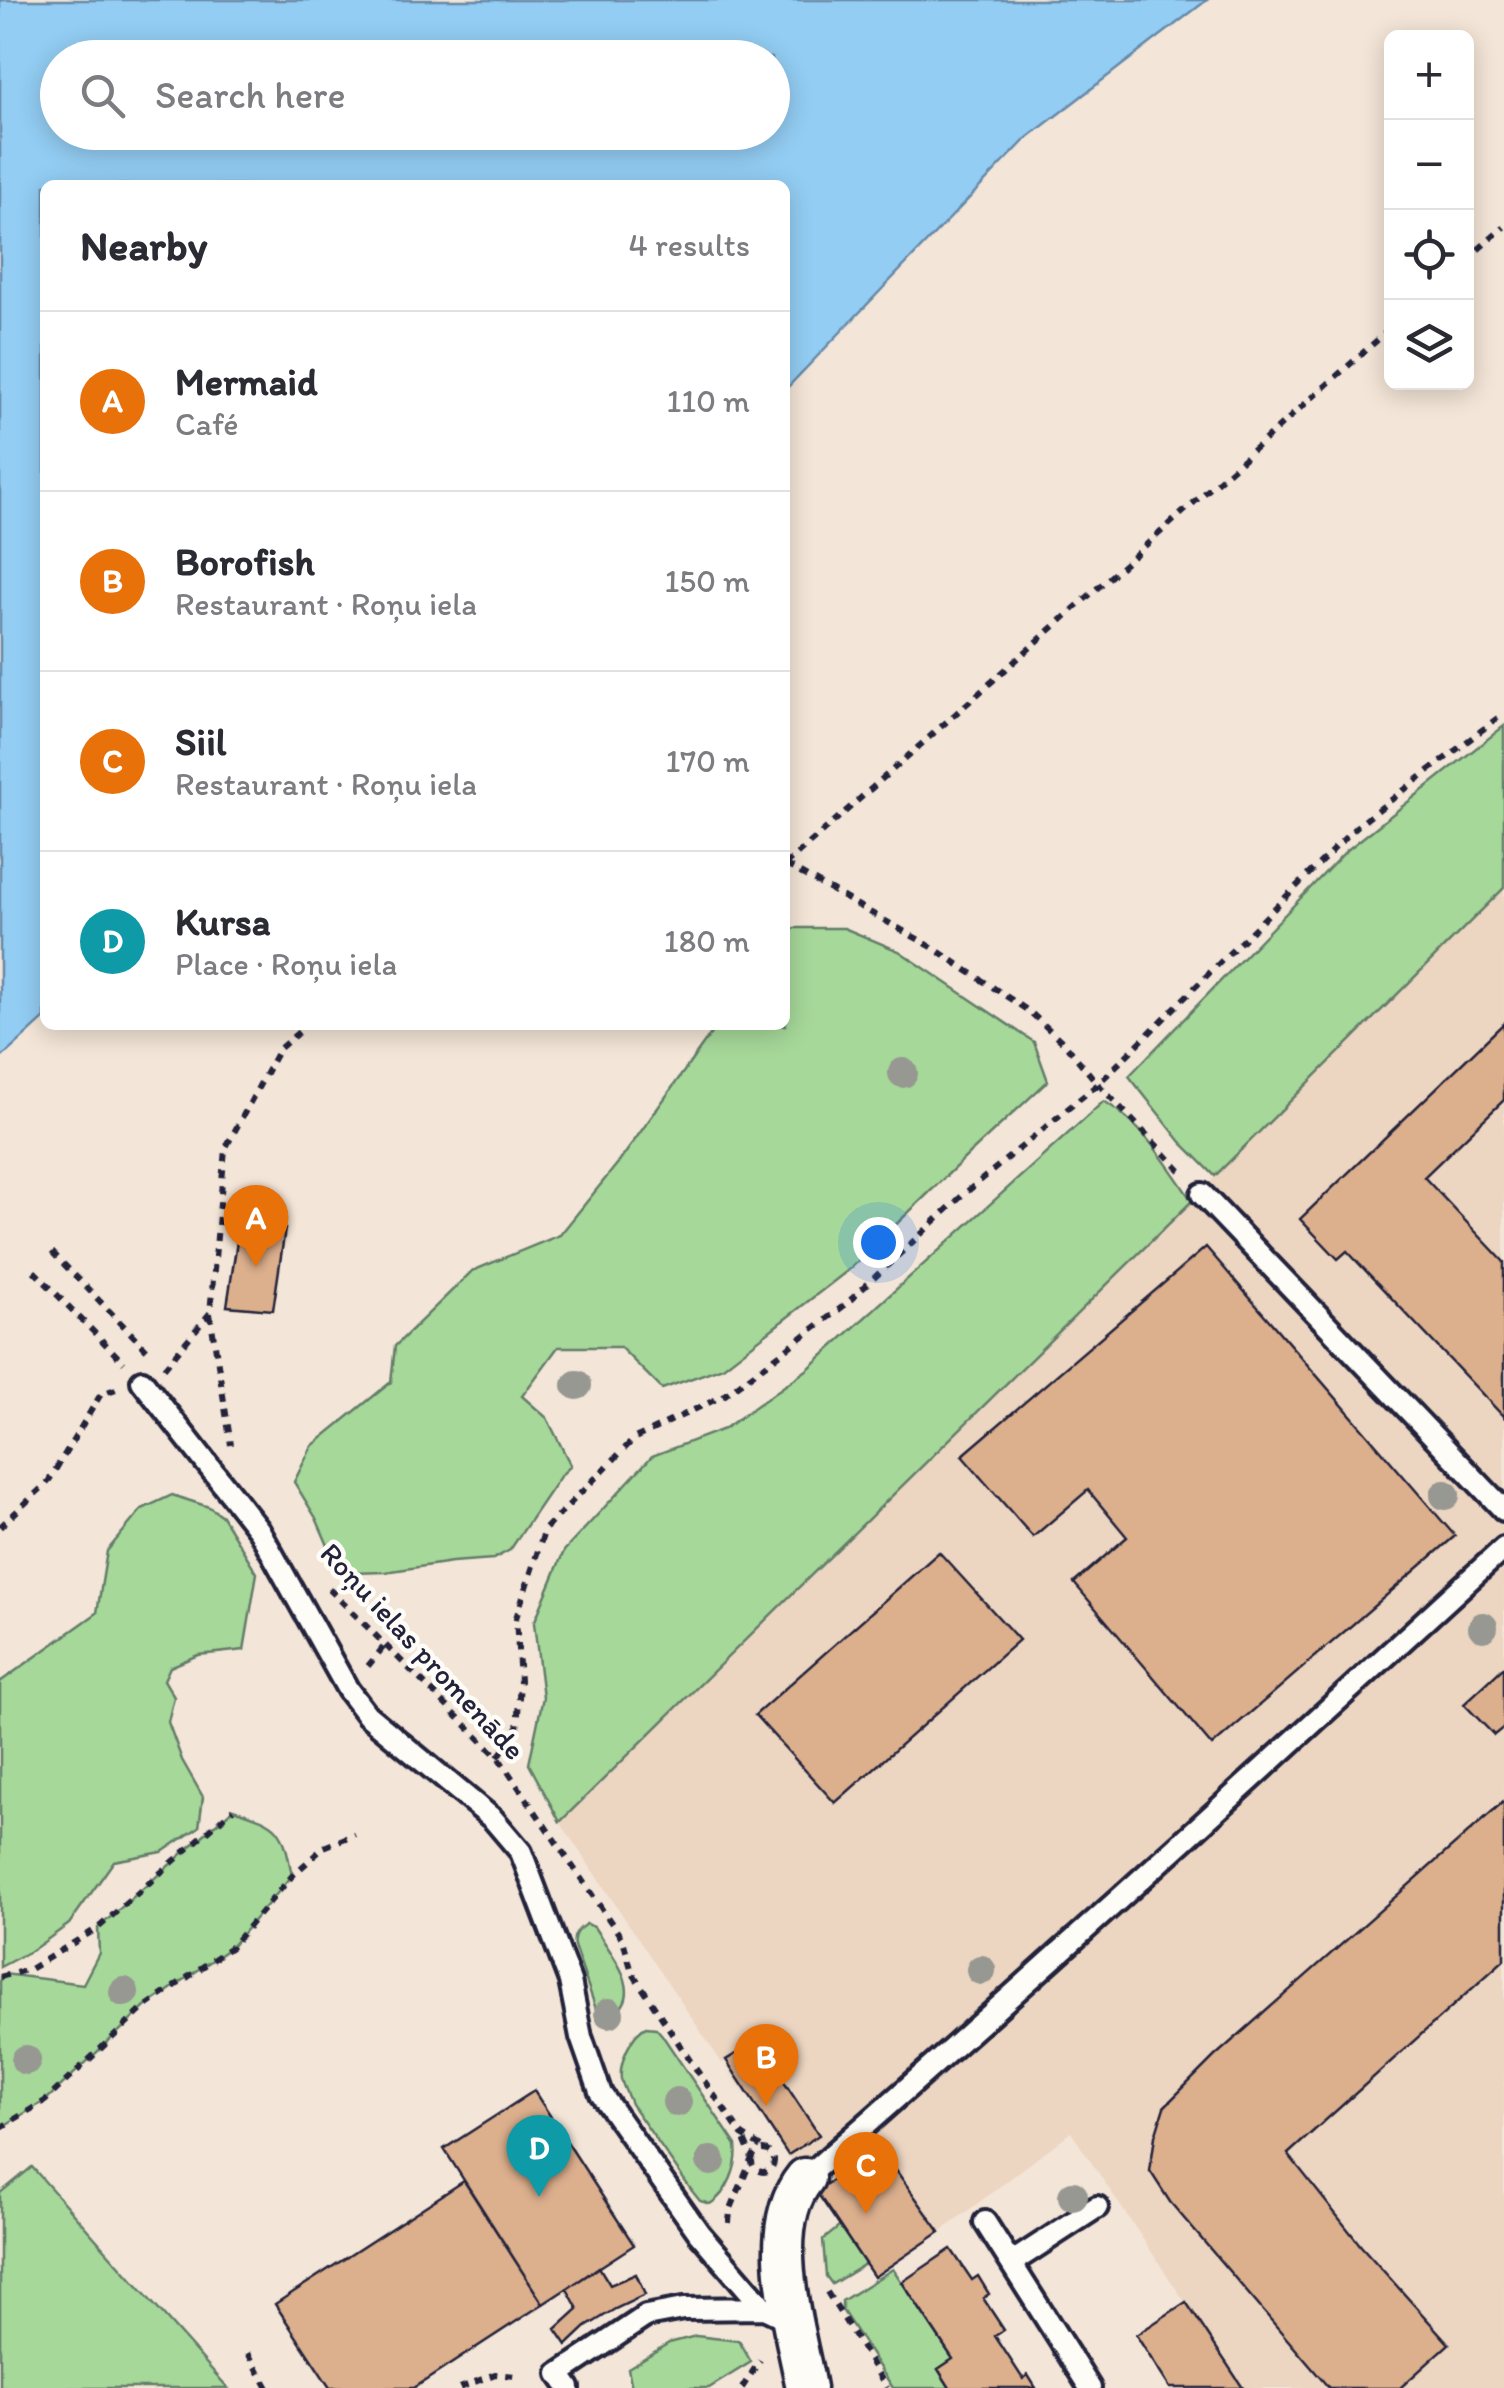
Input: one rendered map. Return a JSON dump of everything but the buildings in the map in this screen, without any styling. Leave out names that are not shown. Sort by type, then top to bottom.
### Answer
[{"type":"street","points":[[805,2178],[789,2207],[783,2234],[786,2277],[779,2316],[806,2388]]},
{"type":"lane","points":[[1202,1194],[1504,1510]]},
{"type":"lane","points":[[142,1381],[259,1530],[348,1690],[367,1715],[492,1819],[521,1852],[570,1980],[581,2038],[601,2094],[698,2233],[779,2316]]},
{"type":"lane","points":[[805,2178],[1504,1548]]},
{"type":"lane","points":[[1011,2264],[1097,2207]]},
{"type":"lane","points":[[985,2222],[1090,2388]]},
{"type":"lane","points":[[569,2388],[559,2374],[646,2316],[683,2308],[779,2316]]},
{"type":"path","points":[[1474,253],[1504,226]]},
{"type":"path","points":[[790,862],[1384,334]]},
{"type":"path","points":[[498,1757],[517,1731],[520,1681],[516,1618],[545,1528],[634,1438],[725,1395],[845,1305],[964,1194],[1098,1084],[1356,827],[1504,713]]},
{"type":"path","points":[[790,869],[932,947],[1030,1012],[1065,1044],[1202,1194]]},
{"type":"path","points":[[232,1452],[210,1314],[226,1149],[279,1049],[301,1030]]},
{"type":"path","points":[[34,1271],[142,1381]]},
{"type":"path","points":[[0,1527],[48,1482],[101,1394],[142,1381],[164,1368],[210,1314]]},
{"type":"path","name":"Roņu ielas promenāde","points":[[318,1577],[498,1757],[623,1940],[632,1972],[688,2058],[742,2135],[766,2150]]},
{"type":"path","points":[[0,1977],[30,1970],[98,1928],[234,1809]]},
{"type":"path","points":[[0,2128],[45,2100],[145,2007],[231,1946],[292,1876],[324,1848],[356,1834]]},
{"type":"path","points":[[822,2284],[887,2388]]},
{"type":"path","points":[[248,2354],[268,2388]]},
{"type":"path","points":[[460,2388],[494,2374],[516,2376]]},
{"type":"shaded area","points":[[1504,888],[1504,2388],[1243,2388],[1071,2132],[874,2277],[788,2155],[818,2135],[757,2041],[722,2063],[560,1822],[1202,1194],[1215,1176]]},
{"type":"green space","points":[[1504,726],[1504,888],[1215,1176],[1181,1142],[1129,1076],[1346,851]]},
{"type":"green space","points":[[794,928],[844,928],[899,951],[1034,1042],[1048,1081],[851,1268],[723,1367],[662,1389],[620,1347],[558,1347],[522,1396],[547,1418],[571,1466],[510,1550],[493,1559],[352,1573],[330,1550],[294,1482],[312,1446],[391,1382],[395,1346],[472,1271],[560,1235],[622,1158],[713,1030],[790,1030],[790,933]]},
{"type":"green space","points":[[1104,1101],[1142,1133],[1192,1201],[560,1822],[529,1764],[543,1697],[534,1623],[564,1551],[652,1456],[724,1429],[808,1369]]},
{"type":"green space","points":[[172,1495],[209,1507],[222,1516],[257,1573],[244,1650],[198,1655],[170,1667],[164,1680],[174,1697],[168,1722],[182,1760],[203,1797],[199,1827],[162,1852],[114,1861],[69,1924],[0,1967],[0,1682],[97,1613],[107,1551],[142,1509]]},
{"type":"green space","points":[[233,1809],[261,1819],[277,1830],[286,1847],[292,1876],[231,1947],[145,2007],[45,2101],[0,2128],[0,1977],[4,1974],[83,1984],[99,1953],[98,1928]]},
{"type":"green space","points":[[586,1924],[594,1927],[608,1948],[626,1985],[622,2006],[611,2015],[596,2009],[574,1946],[576,1933]]},
{"type":"green space","points":[[646,2027],[656,2028],[662,2035],[736,2145],[731,2179],[710,2204],[700,2201],[692,2191],[631,2104],[623,2085],[621,2072],[627,2050]]},
{"type":"green space","points":[[32,2167],[228,2388],[0,2388],[0,2193]]},
{"type":"green space","points":[[840,2226],[865,2264],[832,2284],[826,2276],[823,2240]]},
{"type":"green space","points":[[893,2269],[953,2359],[938,2369],[950,2388],[893,2388],[842,2310],[842,2301]]},
{"type":"green space","points":[[696,2336],[739,2341],[751,2362],[709,2388],[632,2388],[628,2368],[669,2343]]},
{"type":"water","points":[[0,0],[1207,0],[1027,138],[790,385],[790,180],[40,180],[40,1023],[0,1059]]},
{"type":"place","name":"Mermaid","points":[[256,1267]]},
{"type":"place","name":"Borofish","points":[[766,2106]]},
{"type":"place","name":"Kursa","points":[[539,2197]]},
{"type":"place","name":"Siil","points":[[866,2214]]}]
